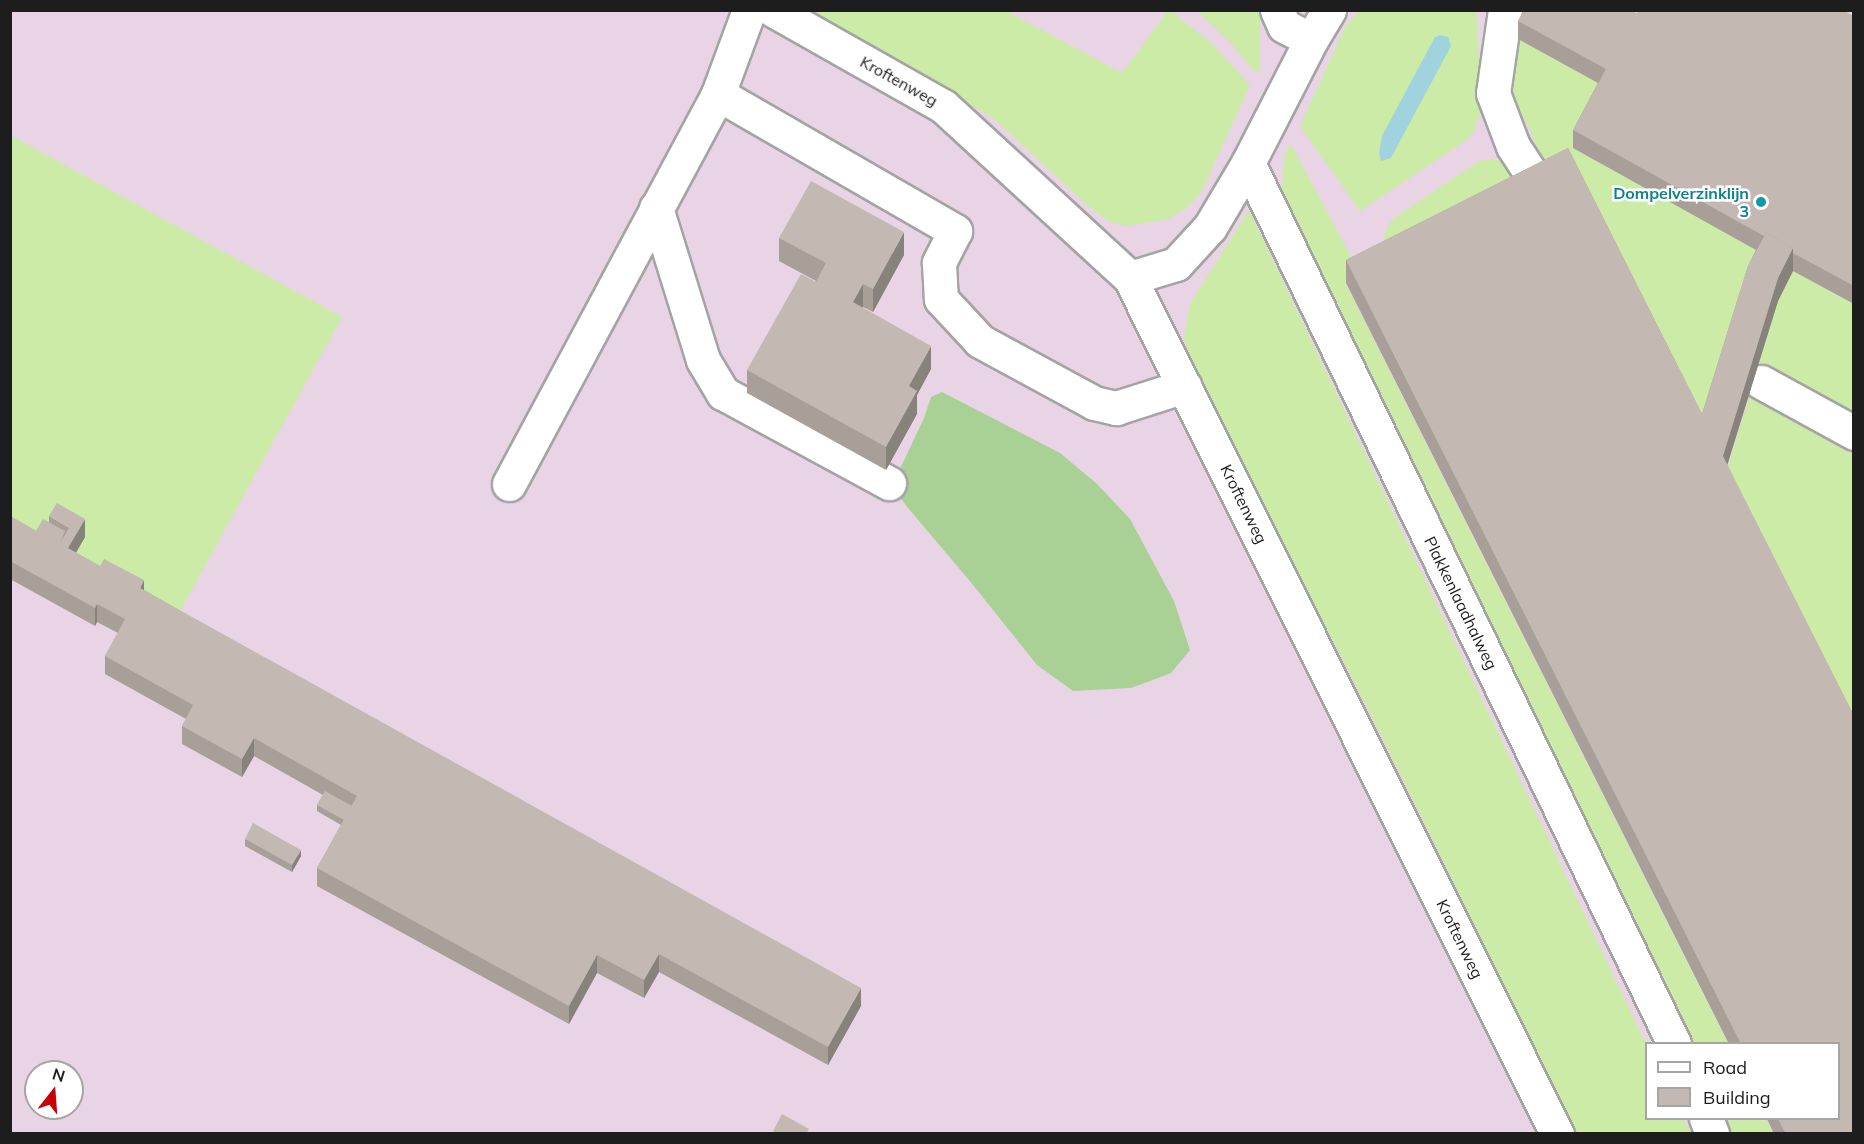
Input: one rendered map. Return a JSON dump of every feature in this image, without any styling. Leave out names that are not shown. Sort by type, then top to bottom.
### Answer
[{"type":"lane","points":[[509,484],[718,93],[749,10]]},
{"type":"lane","name":"Kroftenweg","points":[[773,10],[943,106],[1130,278],[1557,1134]]},
{"type":"lane","points":[[1277,10],[1284,26],[1311,40]]},
{"type":"lane","points":[[1130,278],[1176,264],[1210,227],[1248,163],[1311,40],[1329,10]]},
{"type":"lane","points":[[1505,10],[1494,93],[1513,146],[1539,186]]},
{"type":"lane","points":[[718,93],[956,231],[939,263],[941,299],[980,341],[1094,403],[1116,408],[1185,386]]},
{"type":"lane","name":"Plakkenlaadhalweg","points":[[1248,163],[1673,1042]]},
{"type":"lane","points":[[656,208],[703,360],[723,393],[889,483]]},
{"type":"lane","points":[[1761,382],[1854,433]]},
{"type":"lane","points":[[1706,1120],[1712,1134]]},
{"type":"shaded area","points":[[10,11],[1853,11],[1853,1133],[11,1133]]},
{"type":"green space","points":[[808,11],[1006,11],[1122,73],[1168,11],[1171,11],[1210,42],[1250,85],[1201,193],[1187,208],[1168,219],[1127,226],[1109,222],[1087,205],[993,118]]},
{"type":"green space","points":[[1197,11],[1260,11],[1260,71],[1254,71],[1230,42]]},
{"type":"green space","points":[[1359,11],[1477,11],[1481,112],[1472,135],[1360,211],[1300,126],[1345,27]]},
{"type":"green space","points":[[1518,39],[1606,87],[1573,148],[1853,304],[1853,426],[1725,355],[1702,430],[1552,179],[1510,87]]},
{"type":"green space","points":[[10,135],[342,317],[173,624],[11,534]]},
{"type":"green space","points":[[1290,143],[1361,275],[1345,283],[1727,1042],[1686,1042],[1305,251],[1282,190],[1284,156]]},
{"type":"green space","points":[[1492,159],[1507,163],[1526,178],[1382,246],[1388,225],[1394,218],[1481,160]]},
{"type":"green space","points":[[1249,210],[1645,1042],[1645,1120],[1684,1120],[1691,1133],[1577,1133],[1374,721],[1191,365],[1184,338],[1190,304]]},
{"type":"green space","points":[[1752,387],[1853,443],[1853,736],[1724,479]]},
{"type":"green space","points":[[942,392],[1060,453],[1097,484],[1130,519],[1174,601],[1190,650],[1171,673],[1131,688],[1073,691],[1037,665],[908,508],[893,488],[931,397]]},
{"type":"green space","points":[[1722,1120],[1766,1120],[1773,1133],[1729,1133]]},
{"type":"water","points":[[1440,35],[1448,37],[1451,46],[1391,158],[1381,161],[1379,153],[1382,136],[1435,37]]},
{"type":"building","name":"Dompelverzinklijn 3","points":[[1524,10],[1631,10],[1637,14],[1639,10],[1843,10],[1854,17],[1854,286],[1793,253],[1793,248],[1766,233],[1764,236],[1573,130],[1606,69],[1518,21]]},
{"type":"building","points":[[1568,148],[1702,414],[1748,266],[1766,233],[1793,248],[1778,278],[1723,456],[1854,716],[1854,1134],[1786,1134],[1779,1120],[1840,1120],[1840,1042],[1740,1042],[1346,260]]},
{"type":"building","points":[[811,181],[904,232],[873,289],[863,284],[853,302],[931,346],[909,386],[917,391],[886,447],[747,370],[801,274],[816,282],[826,263],[779,238]]},
{"type":"building","points":[[57,503],[85,519],[68,548],[100,566],[104,559],[144,580],[140,588],[861,988],[828,1047],[659,954],[644,980],[597,955],[569,1006],[317,868],[357,796],[254,738],[242,759],[182,726],[193,705],[105,656],[125,619],[97,604],[95,608],[10,561],[10,516],[36,531],[43,519],[65,531],[60,543],[69,528],[49,516]]},
{"type":"building","points":[[325,791],[352,806],[344,820],[317,805]]},
{"type":"building","points":[[253,823],[301,850],[292,865],[245,839]]},
{"type":"building","points":[[782,1114],[809,1129],[806,1134],[777,1134],[773,1131]]},
{"type":"place","name":"Dompelverzinklijn 3","points":[[1761,202]]}]
